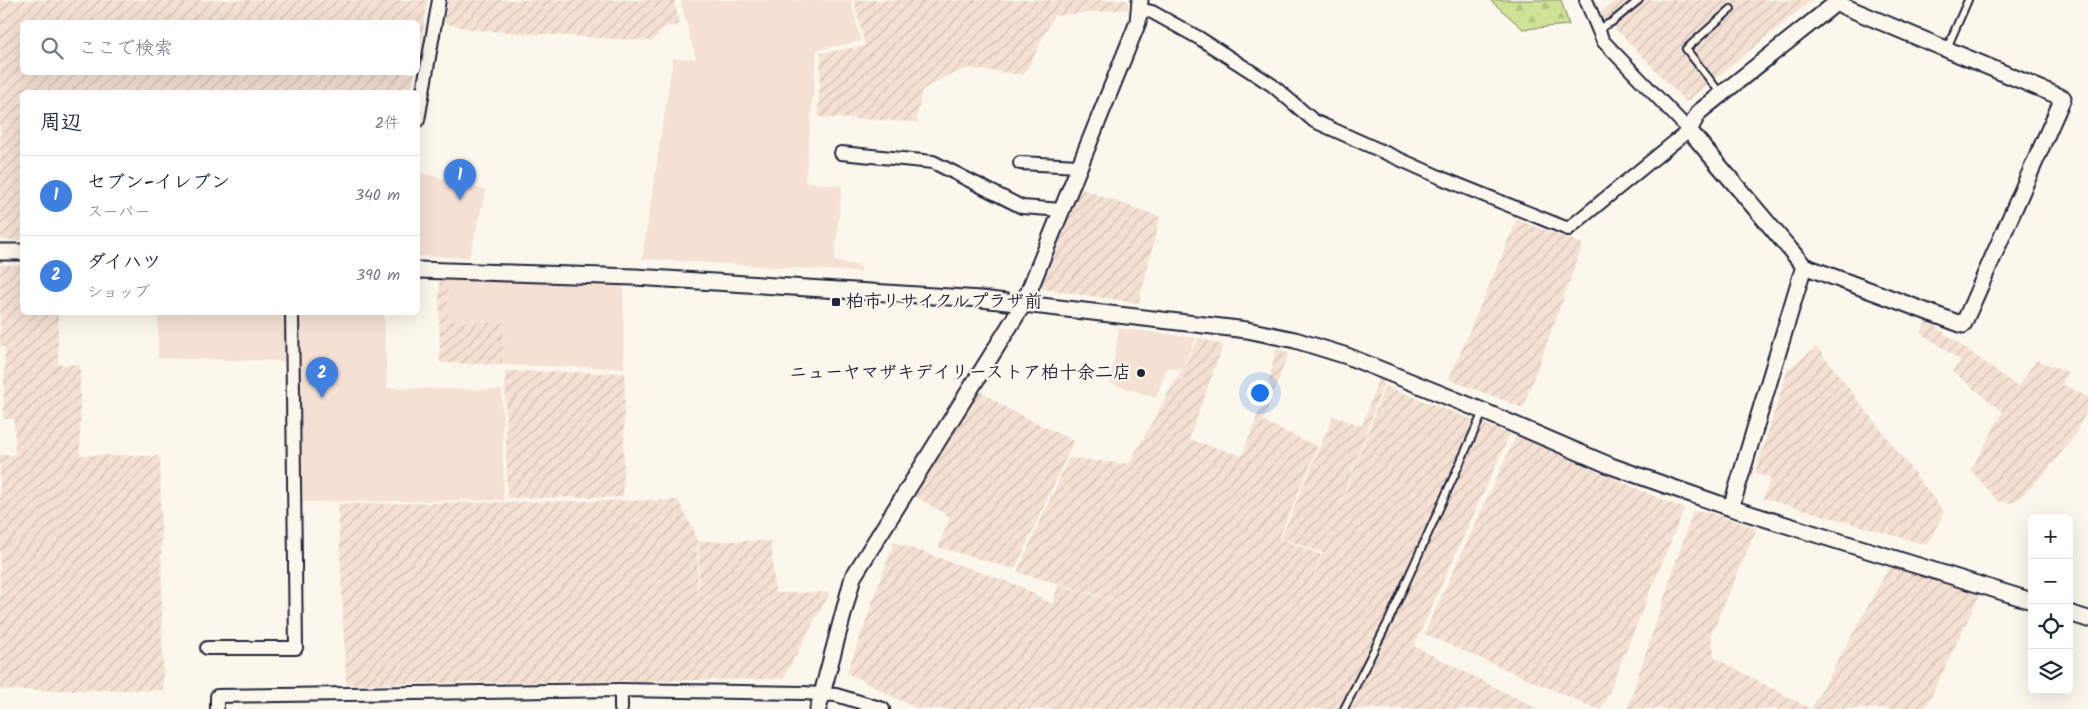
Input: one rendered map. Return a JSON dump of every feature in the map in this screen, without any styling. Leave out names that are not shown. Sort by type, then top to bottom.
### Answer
[{"type":"street","points":[[420,109],[439,0]]},
{"type":"street","points":[[818,709],[853,577],[1024,303],[1138,22],[1140,4],[1199,38],[1272,85],[1314,121],[1444,179],[1568,229],[1689,130],[1699,112],[1836,2],[2063,98],[1963,325],[1804,266],[1689,130],[1603,42],[1586,0]]},
{"type":"street","points":[[841,153],[933,162],[1022,207],[1062,210]]},
{"type":"street","points":[[1020,163],[1079,166]]},
{"type":"street","points":[[0,252],[20,252]]},
{"type":"street","points":[[1731,508],[1804,266]]},
{"type":"street","points":[[420,270],[645,278],[1024,303],[1247,330],[1295,340],[1347,356],[1484,411],[1611,466],[1731,508],[2028,600]]},
{"type":"street","points":[[207,648],[296,648],[292,315]]},
{"type":"street","points":[[2073,614],[2088,619]]},
{"type":"street","points":[[621,690],[621,709]]},
{"type":"street","points":[[217,709],[216,696],[621,690],[836,695],[882,709]]},
{"type":"lane","points":[[1598,29],[1612,22],[1639,0]]},
{"type":"lane","points":[[1947,49],[1968,0]]},
{"type":"lane","points":[[1721,94],[1686,49],[1731,9]]},
{"type":"lane","points":[[1344,709],[1389,620],[1484,411]]},
{"type":"shaded area","points":[[0,0],[428,0],[420,47],[420,20],[20,20],[20,75],[415,75],[411,90],[20,90],[20,240],[0,240]]},
{"type":"shaded area","points":[[448,0],[674,0],[680,25],[665,27],[652,41],[475,30],[444,23]]},
{"type":"shaded area","points":[[680,0],[851,0],[861,41],[817,50],[805,182],[842,186],[834,261],[861,266],[861,272],[642,259],[673,58],[696,59]]},
{"type":"shaded area","points":[[854,0],[1128,0],[1128,9],[1054,16],[1024,75],[969,68],[945,77],[922,90],[916,122],[818,117],[821,53],[865,46]]},
{"type":"shaded area","points":[[1616,0],[1812,0],[1686,102],[1621,34],[1599,14]]},
{"type":"shaded area","points":[[421,173],[486,190],[469,258],[420,256]]},
{"type":"shaded area","points":[[1076,187],[1160,217],[1139,303],[1038,288]]},
{"type":"shaded area","points":[[1517,220],[1583,244],[1523,408],[1449,379]]},
{"type":"shaded area","points":[[0,265],[20,265],[20,315],[58,315],[58,364],[80,365],[80,455],[160,456],[163,690],[0,690],[0,455],[15,455],[14,419],[3,419],[5,347],[0,347]]},
{"type":"shaded area","points":[[439,277],[448,278],[448,321],[504,322],[503,365],[440,363]]},
{"type":"shaded area","points":[[448,278],[623,281],[624,368],[503,365],[504,322],[448,321]]},
{"type":"shaded area","points":[[158,315],[286,315],[286,361],[158,358]]},
{"type":"shaded area","points":[[297,315],[384,315],[387,388],[502,390],[504,500],[300,502]]},
{"type":"shaded area","points":[[1927,320],[2018,387],[2036,360],[2068,372],[2062,384],[2088,397],[2088,408],[2075,435],[2050,467],[2013,503],[1998,501],[1971,470],[2003,412],[1952,371],[1961,361],[1921,333]]},
{"type":"shaded area","points":[[1119,328],[1197,338],[1180,370],[1167,367],[1156,398],[1110,383]]},
{"type":"shaded area","points":[[1199,338],[1223,345],[1189,439],[1242,456],[1266,393],[1276,349],[1289,352],[1263,421],[1318,447],[1279,538],[1321,555],[1309,590],[1323,553],[1281,538],[1333,416],[1362,426],[1379,377],[1385,380],[1323,551],[1385,386],[1510,434],[1414,646],[1538,709],[918,709],[847,673],[894,542],[1019,586],[1053,604],[1058,585],[1181,619],[1017,572],[1069,458],[1129,464]]},
{"type":"shaded area","points":[[1817,347],[1944,512],[1927,545],[1763,498],[1771,478],[1755,473],[1788,369]]},
{"type":"shaded area","points":[[505,371],[625,373],[623,497],[507,498]]},
{"type":"shaded area","points":[[977,389],[1010,410],[1074,441],[1015,569],[938,547],[950,517],[915,496]]},
{"type":"shaded area","points":[[1516,436],[1684,509],[1602,709],[1597,709],[1424,634]]},
{"type":"shaded area","points":[[678,500],[697,537],[699,611],[699,541],[771,541],[775,593],[830,592],[783,679],[346,684],[338,504]]},
{"type":"shaded area","points":[[1693,511],[1710,513],[1757,528],[1711,635],[1715,658],[1811,709],[1627,709]]},
{"type":"shaded area","points":[[1890,566],[1980,594],[1925,709],[1811,709]]},
{"type":"green space","points":[[1490,0],[1561,0],[1569,25],[1523,29]]},
{"type":"place","name":"セブン-イレブン","points":[[460,200]]},
{"type":"place","name":"柏市リサイクルプラザ前","points":[[836,302]]},
{"type":"place","name":"ニューヤマザキデイリーストア柏十余二店","points":[[1141,373]]},
{"type":"place","name":"ダイハツ","points":[[322,398]]}]
